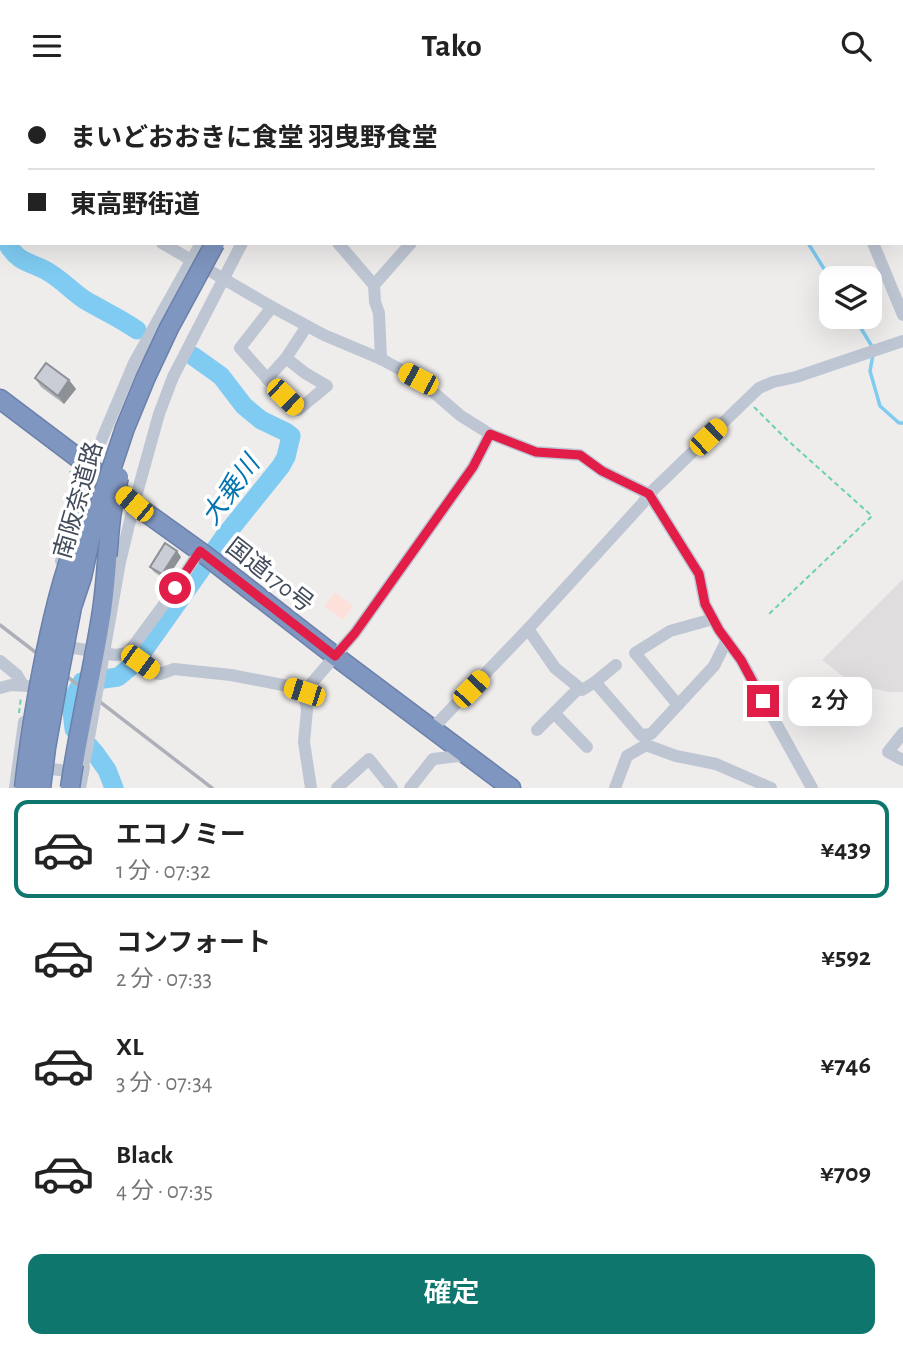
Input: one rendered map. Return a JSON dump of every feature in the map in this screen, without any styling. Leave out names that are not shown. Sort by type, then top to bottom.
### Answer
[{"type":"highway","name":"南阪奈道路","points":[[35,788],[52,678],[88,512],[116,423],[152,345],[206,245]]},
{"type":"highway","name":"南阪奈道路","points":[[41,788],[72,607],[82,577],[94,521],[125,428],[146,377],[214,245]]},
{"type":"highway","points":[[70,788],[102,616],[117,486],[133,430],[169,328]]},
{"type":"highway","name":"国道170号","points":[[0,399],[134,504],[511,788]]},
{"type":"highway","points":[[24,788],[29,745],[55,605],[74,544],[88,512]]},
{"type":"street","points":[[165,245],[307,326],[381,359],[418,379],[461,416],[490,434],[536,452],[580,455],[602,471],[649,494],[699,574],[705,604],[741,660],[812,788]]},
{"type":"street","points":[[15,788],[27,686],[68,535],[90,467],[134,363],[200,245]]},
{"type":"street","points":[[80,788],[120,562],[159,414],[173,377],[241,245]]},
{"type":"street","points":[[340,245],[374,285],[379,313],[381,359]]},
{"type":"street","points":[[374,285],[409,245]]},
{"type":"street","points":[[874,245],[903,315]]},
{"type":"street","points":[[272,307],[240,348],[298,410],[327,386],[286,358]]},
{"type":"street","points":[[267,379],[286,358],[307,326]]},
{"type":"street","points":[[432,729],[528,629],[649,494],[759,388],[903,341]]},
{"type":"street","points":[[304,692],[355,633],[473,467],[490,434]]},
{"type":"street","points":[[134,658],[162,607],[207,557]]},
{"type":"street","points":[[678,705],[635,653],[670,631],[713,619]]},
{"type":"street","points":[[528,629],[555,668],[582,690],[616,665]]},
{"type":"street","points":[[595,682],[641,735],[651,734],[714,666],[727,640]]},
{"type":"street","points":[[40,643],[134,658],[160,674],[174,669],[231,675],[304,692]]},
{"type":"street","points":[[0,661],[27,686]]},
{"type":"street","points":[[0,688],[12,685],[27,686]]},
{"type":"street","points":[[537,730],[579,688]]},
{"type":"street","points":[[304,692],[307,710],[304,742],[311,788]]},
{"type":"street","points":[[554,713],[587,747]]},
{"type":"street","points":[[903,733],[888,753],[903,760]]},
{"type":"street","points":[[616,788],[627,756],[646,745],[676,756],[716,764],[771,788]]},
{"type":"street","points":[[410,788],[433,759],[467,755]]},
{"type":"street","points":[[337,788],[369,759],[392,788]]},
{"type":"street","points":[[18,764],[84,766]]},
{"type":"path","points":[[747,399],[784,437],[872,516],[769,614]]},
{"type":"shaded area","points":[[903,579],[903,692],[870,688],[844,677],[822,660]]},
{"type":"shaded area","points":[[335,592],[353,606],[343,620],[324,606]]},
{"type":"building","points":[[46,363],[69,380],[58,396],[35,378]]},
{"type":"building","points":[[165,543],[177,551],[162,574],[150,567]]},
{"type":"waterway","name":"大乗川","points":[[8,245],[21,259],[50,273],[85,300],[137,330]]},
{"type":"waterway","points":[[809,245],[822,266]]},
{"type":"waterway","points":[[861,329],[873,348]]},
{"type":"waterway","points":[[873,355],[870,371],[880,406],[899,423],[903,423]]},
{"type":"waterway","name":"大乗川","points":[[114,788],[107,770],[74,729],[71,702],[82,682],[118,677],[134,664],[224,537],[281,466],[291,436],[261,420],[244,406],[221,376],[193,356]]},
{"type":"railway","points":[[0,625],[212,788]]},
{"type":"route","points":[[175,588],[200,551],[335,656],[355,633],[473,467],[490,434],[536,452],[580,455],[602,471],[649,494],[699,574],[705,604],[719,630],[741,660],[763,701]]}]
